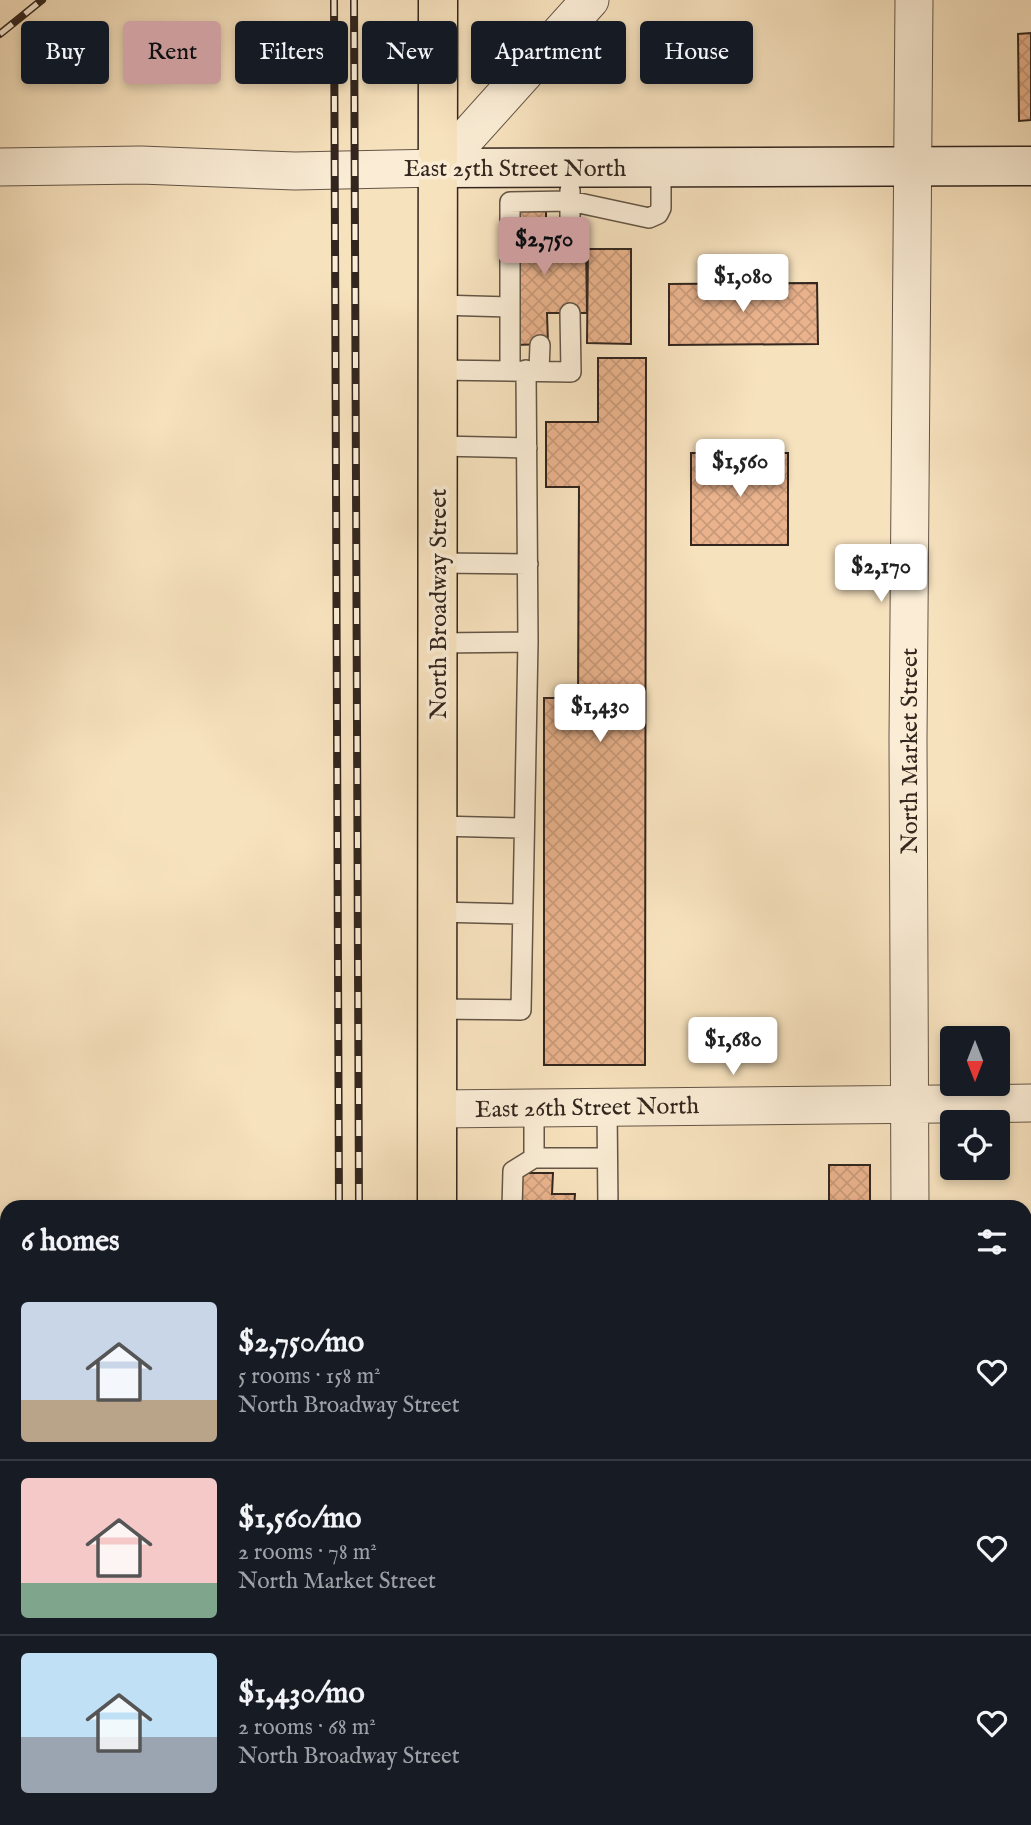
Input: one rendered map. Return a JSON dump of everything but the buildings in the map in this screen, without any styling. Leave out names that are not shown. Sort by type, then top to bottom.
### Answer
[{"type":"main road","name":"North Broadway Street","points":[[437,1200],[438,0]]},
{"type":"main road","name":"East 25th Street North","points":[[439,168],[570,185],[661,168],[1031,166]]},
{"type":"street","points":[[439,168],[590,0]]},
{"type":"street","name":"North Market Street","points":[[910,1200],[908,740],[914,0]]},
{"type":"street","name":"East 25th Street North","points":[[0,167],[141,165],[295,172],[439,168]]},
{"type":"street","name":"East 26th Street North","points":[[437,1109],[1031,1103]]},
{"type":"lane","points":[[437,1009],[521,1010],[528,642],[527,448],[525,370],[510,307],[510,202],[542,205],[570,185]]},
{"type":"lane","points":[[570,185],[570,241]]},
{"type":"lane","points":[[438,305],[510,307]]},
{"type":"lane","points":[[438,370],[571,372],[570,313]]},
{"type":"lane","points":[[525,370],[540,345]]},
{"type":"lane","points":[[438,446],[527,448]]},
{"type":"lane","points":[[438,563],[528,564]]},
{"type":"lane","points":[[438,643],[528,642]]},
{"type":"lane","points":[[437,826],[524,828]]},
{"type":"lane","points":[[437,912],[522,914]]},
{"type":"lane","points":[[607,1107],[608,1200]]},
{"type":"lane","points":[[534,1108],[534,1158]]},
{"type":"lane","points":[[512,1200],[513,1171],[534,1158],[607,1158]]},
{"type":"railway","points":[[0,34],[42,0]]},
{"type":"railway","points":[[334,0],[339,1200]]},
{"type":"railway","points":[[354,0],[359,1200]]}]
